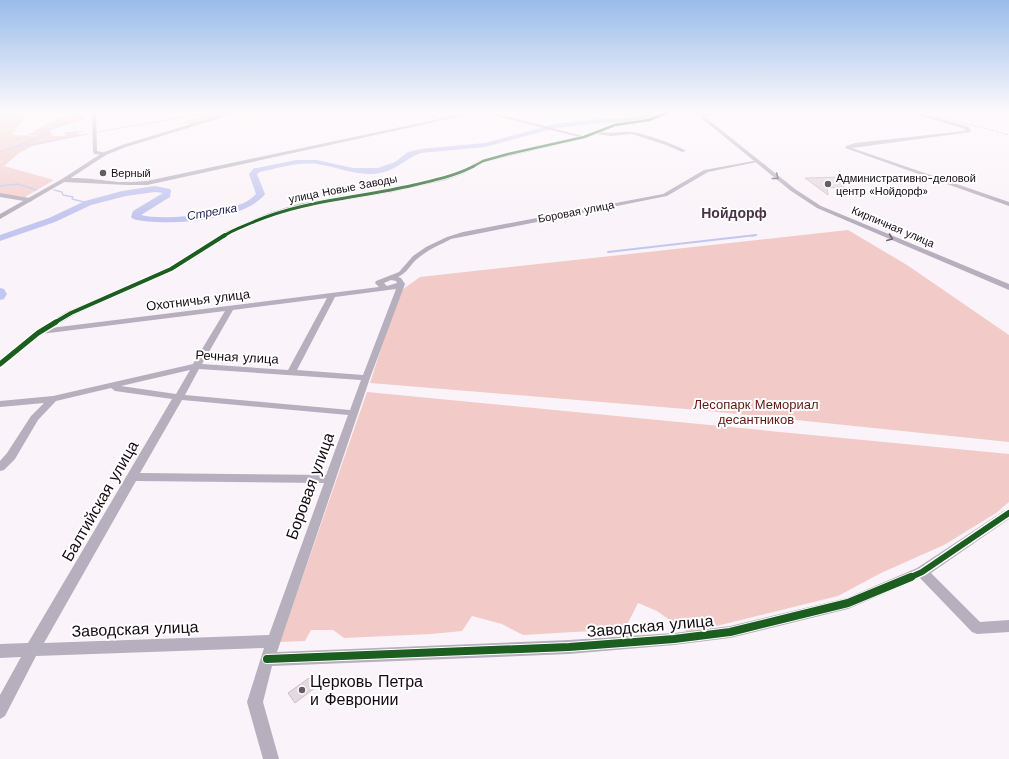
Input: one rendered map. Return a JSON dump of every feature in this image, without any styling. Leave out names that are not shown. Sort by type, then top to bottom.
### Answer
[{"type":"main road","points":[[0,217],[64,180],[94,159],[120,147]]},
{"type":"street","points":[[95,147],[96,153],[104,154]]},
{"type":"street","points":[[64,180],[91,180],[135,184],[147,183],[313,147]]},
{"type":"street","name":"улица Новые Заводы","points":[[0,364],[38,333],[90,304],[171,269],[238,227],[271,214],[312,204],[431,182],[455,176],[474,165],[508,154],[537,147]]},
{"type":"street","points":[[675,147],[684,152]]},
{"type":"street","name":"Кирпичная улица","points":[[740,147],[803,198],[819,207],[1009,287]]},
{"type":"street","points":[[849,147],[1009,204]]},
{"type":"street","name":"Боровая улица","points":[[271,759],[255,702],[272,641],[366,378],[393,283],[420,252],[449,238],[665,195],[704,172],[757,161]]},
{"type":"street","points":[[0,195],[30,200]]},
{"type":"street","points":[[393,283],[391,278],[393,283]]},
{"type":"street","name":"Охотничья улица","points":[[38,333],[333,294],[393,283]]},
{"type":"street","points":[[290,372],[333,294]]},
{"type":"street","name":"Балтийская улица","points":[[0,711],[32,650],[179,397],[195,366],[230,308]]},
{"type":"street","name":"Речная улица","points":[[0,404],[53,399],[195,366],[366,378]]},
{"type":"street","name":"Речная улица","points":[[109,387],[179,397],[354,413]]},
{"type":"street","points":[[0,467],[11,456],[34,418],[53,399]]},
{"type":"street","points":[[132,477],[330,479]]},
{"type":"street","name":"Заводская улица","points":[[267,659],[569,647],[674,639],[730,632],[848,602],[922,572],[1009,513]]},
{"type":"street","points":[[922,572],[978,628],[1009,626]]},
{"type":"street","name":"Заводская улица","points":[[0,651],[272,641]]},
{"type":"shaded area","points":[[0,158],[4,166],[54,180],[25,197],[0,194]]},
{"type":"shaded area","points":[[717,208],[736,217],[723,220],[704,211]]},
{"type":"green space","points":[[7,147],[30,147],[19,153],[4,166],[0,158],[0,150]]},
{"type":"green space","name":"Лесопарк Мемориал десантников","points":[[848,230],[907,265],[1009,335],[1009,442],[698,410],[370,383],[399,292],[420,277]]},
{"type":"green space","points":[[367,392],[1009,454],[1009,502],[996,513],[944,545],[881,573],[838,596],[688,633],[657,611],[638,603],[625,629],[523,635],[502,624],[472,616],[462,631],[344,638],[333,630],[311,630],[305,641],[280,642]]},
{"type":"building","name":"Административно-деловой центр «Нойдорф»","points":[[840,177],[844,187],[827,188],[828,195],[805,178]]},
{"type":"building","name":"Церковь Петра и Февронии","points":[[309,678],[316,687],[295,703],[288,693]]},
{"type":"waterway","points":[[0,152],[13,147]]},
{"type":"waterway","name":"Стрелка","points":[[0,238],[52,220],[88,203],[125,193],[155,189],[167,191],[167,195],[136,213],[136,217],[157,220],[206,216],[246,206],[257,198],[261,194],[253,174],[257,170],[296,162],[317,162],[353,170],[379,171],[398,164],[411,154],[420,151],[459,147]]},
{"type":"waterway","points":[[0,186],[18,184],[36,190]]},
{"type":"waterway","points":[[54,190],[62,192],[63,195],[73,197],[72,199],[88,203]]},
{"type":"waterway","points":[[608,252],[756,235],[752,236]]},
{"type":"waterway","name":"Стрелка","points":[[0,292],[0,296]]},
{"type":"cycle path","points":[[0,364],[38,333],[71,313],[171,269],[229,232],[271,214],[298,206],[393,190],[446,178],[461,173],[483,161],[537,147]]},
{"type":"cycle path","points":[[267,659],[569,647],[674,639],[730,632],[848,603],[922,572],[1009,513]]},
{"type":"place","name":"Верный","points":[[103,173]]},
{"type":"place","name":"Административно-деловой центр «Нойдорф»","points":[[828,184]]},
{"type":"place","name":"Церковь Петра и Февронии","points":[[302,690]]},
{"type":"district","name":"Нойдорф","points":[[734,213]]}]
